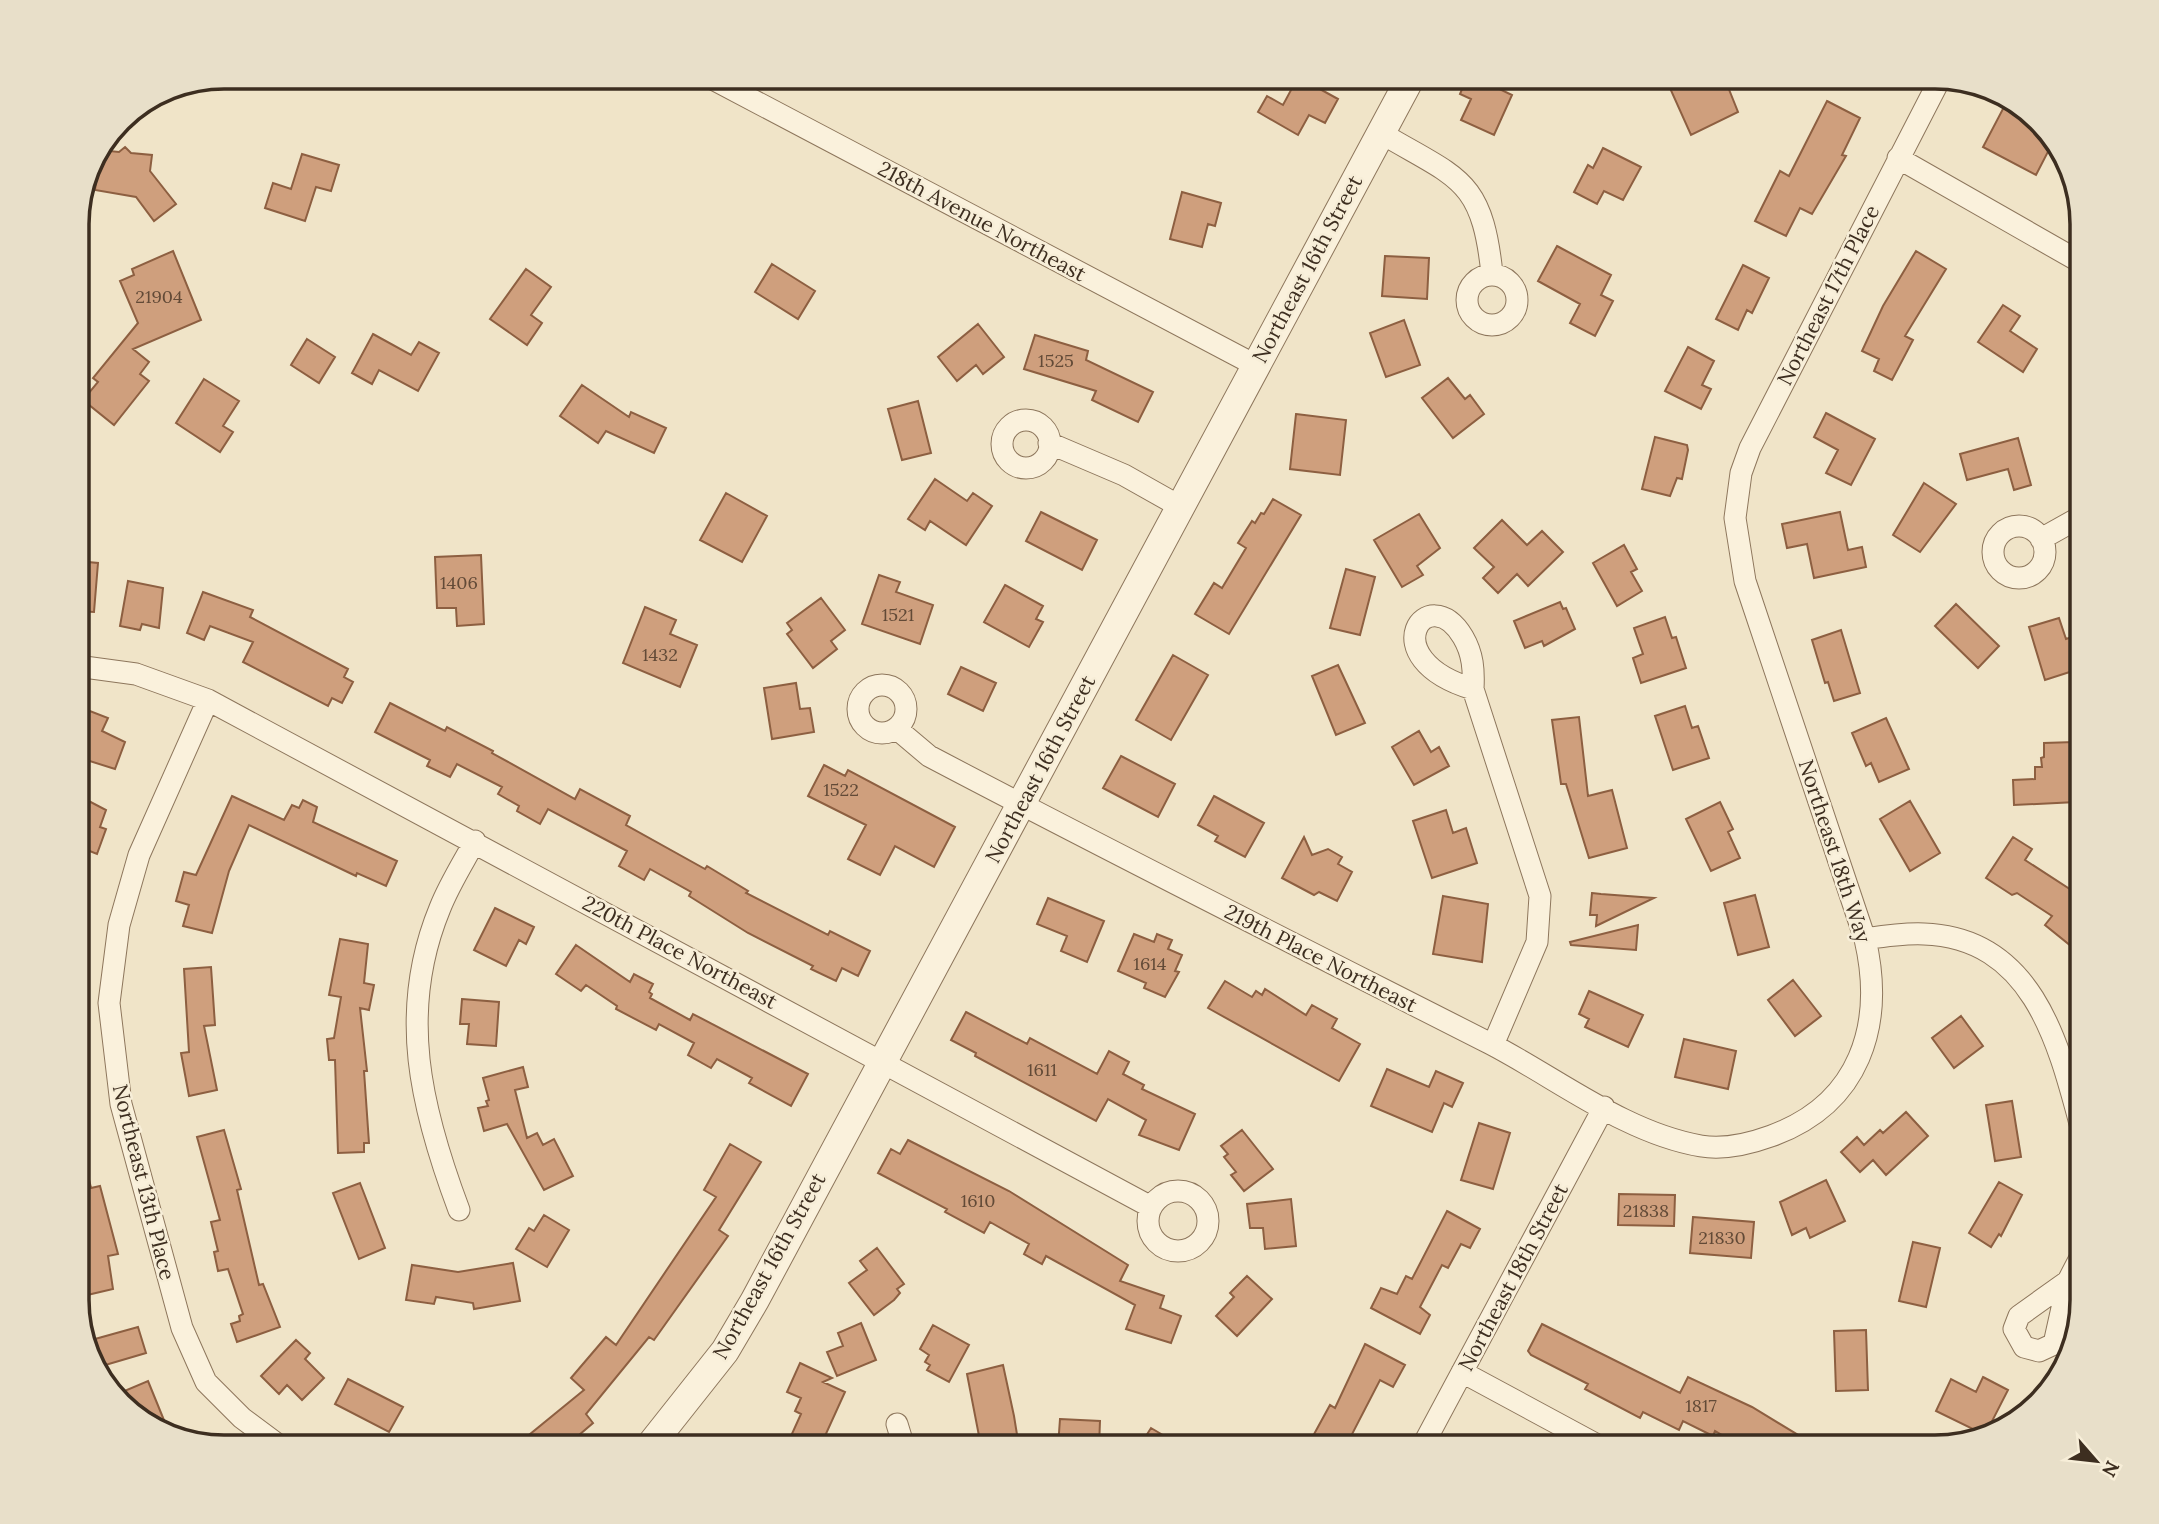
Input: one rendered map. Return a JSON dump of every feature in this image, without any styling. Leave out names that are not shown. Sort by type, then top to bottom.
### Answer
[{"type":"street","name":"Northeast 16th Street","points":[[658,1435],[724,1351],[1022,804],[1404,89]]},
{"type":"street","name":"Northeast 17th Place","points":[[1735,518],[1741,473],[1750,448],[1936,89]]},
{"type":"street","name":"218th Avenue Northeast","points":[[733,90],[1255,365]]},
{"type":"street","points":[[1381,133],[1455,178],[1471,193],[1481,210],[1492,274]]},
{"type":"street","points":[[1898,158],[2070,256]]},
{"type":"street","points":[[1049,443],[1124,475],[1179,506]]},
{"type":"street","name":"Northeast 18th Way","points":[[1735,518],[1745,581],[1865,939],[1873,975],[1873,1004],[1866,1039],[1835,1095],[1813,1115],[1790,1129],[1759,1141]]},
{"type":"street","points":[[2041,539],[2070,523]]},
{"type":"street","name":"220th Place Northeast","points":[[90,668],[136,674],[208,700],[475,841],[1151,1207]]},
{"type":"street","points":[[1472,689],[1540,896],[1537,942],[1493,1045]]},
{"type":"street","name":"Northeast 13th Place","points":[[208,700],[139,855],[119,925],[109,1003],[121,1104],[182,1328],[206,1382],[242,1418],[265,1435]]},
{"type":"street","name":"219th Place Northeast","points":[[897,729],[929,756],[1493,1045],[1604,1107],[1673,1139],[1700,1146],[1725,1147],[1759,1141]]},
{"type":"street","points":[[459,1210],[433,1141],[420,1077],[416,1033],[418,990],[425,951],[440,907],[475,841]]},
{"type":"street","points":[[1865,939],[1909,934],[1941,936],[1978,947],[2008,966],[2032,995],[2054,1035],[2070,1090]]},
{"type":"street","name":"Northeast 18th Street","points":[[1428,1435],[1604,1107]]},
{"type":"street","points":[[2068,1281],[2070,1277]]},
{"type":"street","points":[[1462,1372],[1579,1435]]},
{"type":"street","points":[[897,1424],[900,1435]]},
{"type":"building","points":[[1291,89],[1320,89],[1338,99],[1325,123],[1309,115],[1298,135],[1258,112],[1267,96],[1283,105]]},
{"type":"building","points":[[1462,89],[1500,89],[1512,95],[1494,135],[1461,120],[1471,99],[1460,94]]},
{"type":"building","points":[[1670,89],[1729,89],[1738,112],[1691,135]]},
{"type":"building","points":[[1827,101],[1860,118],[1842,155],[1846,156],[1812,214],[1800,208],[1786,236],[1755,221],[1780,171],[1789,176]]},
{"type":"building","points":[[2003,108],[2024,123],[2048,151],[2036,175],[1983,147]]},
{"type":"building","points":[[125,147],[131,153],[152,155],[150,171],[176,204],[154,221],[136,197],[95,190],[99,172],[111,151],[119,152]]},
{"type":"building","points":[[1603,148],[1641,167],[1623,200],[1604,191],[1597,204],[1574,192],[1588,165],[1593,168]]},
{"type":"building","points":[[302,154],[339,165],[331,191],[316,187],[305,221],[265,208],[273,183],[291,189]]},
{"type":"building","points":[[1182,192],[1221,203],[1215,226],[1208,224],[1202,247],[1170,239]]},
{"type":"building","points":[[1557,246],[1611,275],[1601,295],[1613,301],[1595,336],[1570,323],[1580,304],[1538,281]]},
{"type":"building","points":[[173,251],[201,320],[133,349],[149,362],[140,374],[149,381],[114,425],[90,406],[90,392],[98,382],[93,378],[138,323],[120,281],[134,275],[132,269]]},
{"type":"building","points":[[1916,251],[1946,269],[1905,336],[1913,340],[1892,380],[1874,371],[1879,359],[1862,351],[1883,306]]},
{"type":"building","points":[[1385,256],[1429,258],[1427,299],[1382,296]]},
{"type":"building","points":[[772,264],[815,291],[798,319],[755,292]]},
{"type":"building","points":[[1743,265],[1769,278],[1752,313],[1747,310],[1738,330],[1716,319]]},
{"type":"building","points":[[526,269],[551,287],[531,315],[542,323],[527,345],[490,319]]},
{"type":"building","points":[[2003,305],[2020,316],[2010,331],[2037,349],[2023,372],[1978,342]]},
{"type":"building","points":[[1404,320],[1420,365],[1386,377],[1370,333]]},
{"type":"building","points":[[978,324],[1004,357],[983,374],[976,365],[957,381],[938,357]]},
{"type":"building","points":[[373,334],[411,355],[419,342],[439,353],[418,391],[379,370],[372,384],[352,373]]},
{"type":"building","points":[[1035,335],[1088,351],[1086,360],[1153,392],[1138,422],[1092,400],[1096,391],[1024,369]]},
{"type":"building","points":[[307,339],[335,357],[319,383],[291,365]]},
{"type":"building","points":[[1688,347],[1714,361],[1702,385],[1711,389],[1701,409],[1665,391]]},
{"type":"building","points":[[1448,378],[1465,399],[1470,395],[1484,414],[1453,438],[1422,398]]},
{"type":"building","points":[[204,379],[239,401],[223,426],[233,432],[220,452],[176,423]]},
{"type":"building","points":[[582,385],[629,417],[631,412],[666,428],[654,453],[606,431],[598,443],[560,416]]},
{"type":"building","points":[[918,401],[931,453],[902,460],[888,409]]},
{"type":"building","points":[[1826,413],[1875,439],[1851,485],[1826,473],[1838,450],[1814,437]]},
{"type":"building","points":[[1296,414],[1346,420],[1340,475],[1290,469]]},
{"type":"building","points":[[1655,437],[1687,445],[1682,479],[1677,478],[1670,496],[1642,489]]},
{"type":"building","points":[[2018,438],[2031,485],[2014,490],[2008,469],[1967,480],[1960,454]]},
{"type":"building","points":[[935,479],[967,501],[973,493],[992,506],[966,545],[930,521],[925,530],[908,519]]},
{"type":"building","points":[[1924,483],[1956,504],[1920,552],[1893,535]]},
{"type":"building","points":[[726,493],[767,516],[742,562],[700,540]]},
{"type":"building","points":[[1273,499],[1301,515],[1229,634],[1195,614],[1214,583],[1222,588],[1246,548],[1238,543],[1252,521],[1255,523],[1261,513],[1264,514]]},
{"type":"building","points":[[1041,512],[1097,540],[1082,570],[1026,541]]},
{"type":"building","points":[[1840,512],[1848,550],[1862,547],[1866,567],[1814,578],[1807,544],[1787,548],[1782,524]]},
{"type":"building","points":[[1419,514],[1440,548],[1417,566],[1423,575],[1402,587],[1374,540]]},
{"type":"building","points":[[1502,520],[1527,545],[1542,531],[1563,552],[1528,586],[1517,574],[1498,593],[1483,578],[1494,567],[1474,548]]},
{"type":"building","points":[[1624,545],[1637,569],[1631,572],[1642,591],[1617,606],[1593,563]]},
{"type":"building","points":[[481,555],[484,624],[457,626],[456,608],[437,608],[435,557]]},
{"type":"building","points":[[90,562],[98,563],[94,612],[90,612]]},
{"type":"building","points":[[1346,569],[1375,577],[1360,635],[1330,628]]},
{"type":"building","points":[[879,575],[900,582],[896,592],[933,605],[920,644],[862,624]]},
{"type":"building","points":[[128,581],[163,588],[159,628],[142,624],[140,630],[120,626]]},
{"type":"building","points":[[1005,585],[1043,606],[1036,619],[1043,622],[1029,647],[984,622]]},
{"type":"building","points":[[203,592],[253,610],[250,617],[348,669],[344,677],[353,682],[342,703],[332,698],[328,706],[243,662],[253,642],[210,626],[204,640],[187,633]]},
{"type":"building","points":[[821,598],[845,630],[831,641],[837,649],[813,668],[787,634],[792,630],[787,623]]},
{"type":"building","points":[[1560,602],[1563,609],[1566,608],[1575,629],[1544,646],[1542,641],[1525,648],[1514,621]]},
{"type":"building","points":[[1956,604],[1999,646],[1978,668],[1935,626]]},
{"type":"building","points":[[645,607],[676,620],[670,634],[697,645],[680,687],[623,663]]},
{"type":"building","points":[[1665,617],[1672,638],[1676,637],[1686,668],[1641,683],[1633,658],[1643,654],[1634,628]]},
{"type":"building","points":[[2059,618],[2066,639],[2070,638],[2070,672],[2045,680],[2029,627]]},
{"type":"building","points":[[1841,630],[1860,693],[1834,701],[1828,682],[1825,683],[1812,640]]},
{"type":"building","points":[[1173,655],[1208,675],[1171,740],[1136,720]]},
{"type":"building","points":[[1338,665],[1365,723],[1336,735],[1312,676]]},
{"type":"building","points":[[961,667],[996,683],[983,711],[948,694]]},
{"type":"building","points":[[796,683],[800,709],[810,708],[814,732],[772,739],[764,688]]},
{"type":"building","points":[[390,703],[445,731],[447,727],[575,799],[580,789],[630,816],[626,825],[705,869],[707,866],[748,891],[746,893],[828,935],[830,931],[870,951],[858,976],[842,968],[836,981],[811,969],[813,966],[748,933],[689,896],[691,892],[650,869],[644,880],[619,866],[627,851],[548,809],[540,824],[517,811],[519,806],[498,794],[502,787],[457,764],[450,777],[427,766],[430,760],[375,732]]},
{"type":"building","points":[[1685,706],[1692,728],[1698,726],[1709,758],[1673,770],[1655,716]]},
{"type":"building","points":[[90,711],[108,718],[102,731],[125,742],[115,769],[90,761]]},
{"type":"building","points":[[1579,717],[1588,796],[1612,790],[1627,848],[1589,858],[1566,784],[1561,784],[1552,720]]},
{"type":"building","points":[[1886,718],[1909,769],[1879,782],[1871,763],[1866,766],[1852,733]]},
{"type":"building","points":[[1419,731],[1431,752],[1439,747],[1449,766],[1414,785],[1392,747]]},
{"type":"building","points":[[2070,742],[2070,802],[2014,805],[2013,780],[2035,779],[2035,767],[2042,767],[2044,743]]},
{"type":"building","points":[[1121,756],[1175,784],[1158,817],[1103,788]]},
{"type":"building","points":[[824,765],[845,776],[848,770],[955,827],[934,867],[895,846],[880,875],[848,859],[866,825],[808,796]]},
{"type":"building","points":[[232,796],[284,820],[292,805],[299,808],[303,800],[317,807],[313,822],[397,861],[386,886],[357,873],[356,876],[249,825],[229,871],[212,933],[183,926],[189,905],[176,901],[184,872],[196,875]]},
{"type":"building","points":[[1214,796],[1264,823],[1245,857],[1215,841],[1218,836],[1198,825]]},
{"type":"building","points":[[1910,801],[1940,853],[1910,871],[1880,819]]},
{"type":"building","points":[[90,802],[106,810],[100,827],[106,829],[97,854],[90,851]]},
{"type":"building","points":[[1720,802],[1733,829],[1728,832],[1740,858],[1711,871],[1686,819]]},
{"type":"building","points":[[1446,810],[1453,833],[1466,828],[1477,863],[1432,878],[1413,821]]},
{"type":"building","points":[[1304,837],[1312,855],[1328,849],[1342,857],[1338,864],[1352,872],[1337,901],[1319,892],[1314,895],[1282,878]]},
{"type":"building","points":[[2013,837],[2032,849],[2025,860],[2070,889],[2070,945],[2045,925],[2052,916],[2017,893],[2012,895],[1986,878]]},
{"type":"building","points":[[1592,893],[1654,898],[1596,926],[1597,915],[1590,915]]},
{"type":"building","points":[[1755,895],[1769,947],[1738,955],[1724,903]]},
{"type":"building","points":[[1443,896],[1488,904],[1482,962],[1433,954]]},
{"type":"building","points":[[1048,898],[1104,921],[1087,962],[1061,951],[1067,936],[1037,924]]},
{"type":"building","points":[[495,908],[534,927],[526,944],[519,940],[506,966],[474,950]]},
{"type":"building","points":[[1638,925],[1636,950],[1571,945],[1570,942]]},
{"type":"building","points":[[1134,934],[1154,942],[1157,934],[1172,940],[1168,949],[1182,955],[1175,971],[1179,972],[1165,997],[1144,988],[1146,983],[1118,971]]},
{"type":"building","points":[[340,939],[368,944],[364,983],[374,985],[369,1010],[360,1008],[367,1071],[364,1071],[369,1143],[364,1143],[364,1152],[338,1153],[335,1060],[329,1060],[327,1039],[334,1038],[341,997],[329,995]]},
{"type":"building","points":[[576,945],[630,982],[634,974],[653,984],[649,992],[652,994],[650,998],[690,1020],[693,1014],[808,1074],[791,1106],[749,1083],[752,1078],[717,1059],[711,1068],[688,1055],[694,1043],[659,1024],[656,1030],[616,1009],[617,1006],[586,985],[581,991],[556,974]]},
{"type":"building","points":[[211,967],[215,1025],[204,1026],[217,1090],[189,1096],[181,1053],[189,1052],[184,969]]},
{"type":"building","points":[[1793,980],[1821,1016],[1795,1036],[1768,1000]]},
{"type":"building","points":[[1225,981],[1252,997],[1256,991],[1262,995],[1265,989],[1306,1015],[1312,1005],[1337,1019],[1332,1028],[1360,1044],[1339,1081],[1208,1008]]},
{"type":"building","points":[[1589,991],[1643,1015],[1628,1047],[1585,1027],[1589,1019],[1579,1014]]},
{"type":"building","points":[[462,999],[499,1002],[496,1046],[467,1044],[469,1024],[460,1024]]},
{"type":"building","points":[[966,1012],[1027,1044],[1030,1038],[1097,1074],[1109,1051],[1129,1062],[1123,1074],[1144,1085],[1142,1089],[1195,1114],[1179,1150],[1139,1135],[1146,1120],[1108,1099],[1096,1121],[975,1056],[976,1053],[951,1040]]},
{"type":"building","points":[[1961,1016],[1983,1046],[1954,1068],[1932,1038]]},
{"type":"building","points":[[1684,1039],[1736,1051],[1728,1089],[1675,1077]]},
{"type":"building","points":[[523,1067],[528,1087],[515,1090],[527,1138],[537,1133],[543,1145],[554,1139],[573,1176],[544,1190],[507,1124],[484,1131],[478,1108],[488,1106],[486,1101],[489,1100],[483,1078]]},
{"type":"building","points":[[1387,1069],[1429,1087],[1436,1071],[1463,1083],[1452,1107],[1444,1103],[1432,1132],[1371,1106]]},
{"type":"building","points":[[2012,1101],[2021,1157],[1995,1161],[1986,1105]]},
{"type":"building","points":[[1906,1112],[1928,1136],[1886,1175],[1873,1160],[1860,1172],[1841,1152],[1857,1137],[1864,1145],[1880,1130],[1883,1133]]},
{"type":"building","points":[[1479,1123],[1510,1133],[1493,1189],[1461,1180]]},
{"type":"building","points":[[224,1130],[241,1189],[237,1190],[259,1285],[263,1284],[280,1327],[237,1342],[231,1324],[240,1321],[239,1316],[243,1314],[228,1269],[218,1271],[214,1252],[218,1251],[211,1222],[220,1220],[197,1137]]},
{"type":"building","points":[[1242,1130],[1273,1169],[1244,1191],[1231,1175],[1236,1172],[1224,1157],[1228,1154],[1221,1146]]},
{"type":"building","points":[[908,1140],[1009,1191],[1128,1265],[1120,1281],[1164,1296],[1160,1308],[1181,1316],[1171,1343],[1126,1329],[1135,1305],[1046,1256],[1042,1264],[1024,1254],[1029,1244],[990,1222],[984,1233],[945,1212],[947,1209],[878,1173],[891,1149],[900,1154]]},
{"type":"building","points":[[730,1144],[761,1162],[719,1230],[728,1236],[654,1340],[649,1337],[586,1414],[593,1423],[579,1435],[529,1435],[584,1390],[571,1378],[606,1337],[616,1345],[716,1197],[704,1190]]},
{"type":"building","points":[[1826,1180],[1845,1221],[1810,1238],[1806,1228],[1792,1235],[1780,1202]]},
{"type":"building","points":[[1999,1182],[2022,1195],[2001,1236],[1999,1234],[1991,1247],[1969,1233]]},
{"type":"building","points":[[360,1183],[385,1248],[359,1259],[333,1193]]},
{"type":"building","points":[[90,1184],[91,1188],[100,1186],[118,1254],[108,1256],[113,1289],[90,1294]]},
{"type":"building","points":[[1619,1194],[1675,1195],[1674,1226],[1618,1225]]},
{"type":"building","points":[[1291,1199],[1296,1246],[1265,1249],[1263,1228],[1250,1228],[1247,1204]]},
{"type":"building","points":[[1447,1211],[1480,1229],[1470,1248],[1461,1244],[1448,1268],[1442,1265],[1420,1307],[1430,1315],[1420,1334],[1371,1308],[1381,1288],[1397,1294],[1406,1276],[1412,1279]]},
{"type":"building","points":[[544,1215],[569,1230],[547,1267],[516,1249],[529,1228],[534,1231]]},
{"type":"building","points":[[1693,1217],[1754,1222],[1751,1258],[1690,1253]]},
{"type":"building","points":[[1913,1242],[1940,1248],[1926,1307],[1899,1301]]},
{"type":"building","points":[[877,1248],[904,1284],[897,1289],[900,1293],[894,1300],[874,1315],[849,1283],[867,1270],[860,1261]]},
{"type":"building","points":[[513,1263],[520,1301],[474,1309],[473,1303],[436,1297],[434,1304],[406,1300],[412,1265],[458,1272]]},
{"type":"building","points":[[1247,1276],[1272,1299],[1237,1336],[1216,1316],[1234,1297],[1230,1293]]},
{"type":"building","points":[[861,1323],[876,1360],[837,1376],[827,1352],[843,1346],[838,1333]]},
{"type":"building","points":[[1542,1324],[1680,1393],[1688,1377],[1752,1407],[1798,1435],[1722,1435],[1715,1431],[1711,1435],[1683,1421],[1679,1430],[1643,1412],[1640,1418],[1585,1389],[1588,1384],[1528,1351]]},
{"type":"building","points":[[933,1325],[969,1345],[949,1382],[927,1370],[930,1365],[925,1362],[929,1355],[920,1349]]},
{"type":"building","points":[[138,1327],[146,1353],[106,1365],[95,1339]]},
{"type":"building","points":[[1866,1330],[1868,1390],[1836,1391],[1834,1331]]},
{"type":"building","points":[[296,1340],[310,1353],[305,1359],[324,1378],[302,1400],[287,1385],[279,1394],[261,1376]]},
{"type":"building","points":[[1365,1344],[1405,1365],[1393,1387],[1380,1380],[1352,1435],[1314,1435],[1330,1405],[1335,1408]]},
{"type":"building","points":[[800,1363],[832,1378],[823,1382],[845,1392],[825,1435],[791,1435],[801,1414],[795,1411],[801,1398],[787,1392]]},
{"type":"building","points":[[1003,1365],[1017,1435],[979,1435],[967,1374]]},
{"type":"building","points":[[1983,1377],[2008,1390],[1991,1422],[1973,1429],[1936,1411],[1951,1379],[1976,1392]]},
{"type":"building","points":[[348,1379],[403,1407],[389,1432],[335,1404]]},
{"type":"building","points":[[148,1381],[164,1421],[149,1412],[125,1391]]},
{"type":"building","points":[[1060,1419],[1100,1421],[1099,1435],[1059,1435]]},
{"type":"building","points":[[1151,1428],[1163,1435],[1147,1435]]}]
